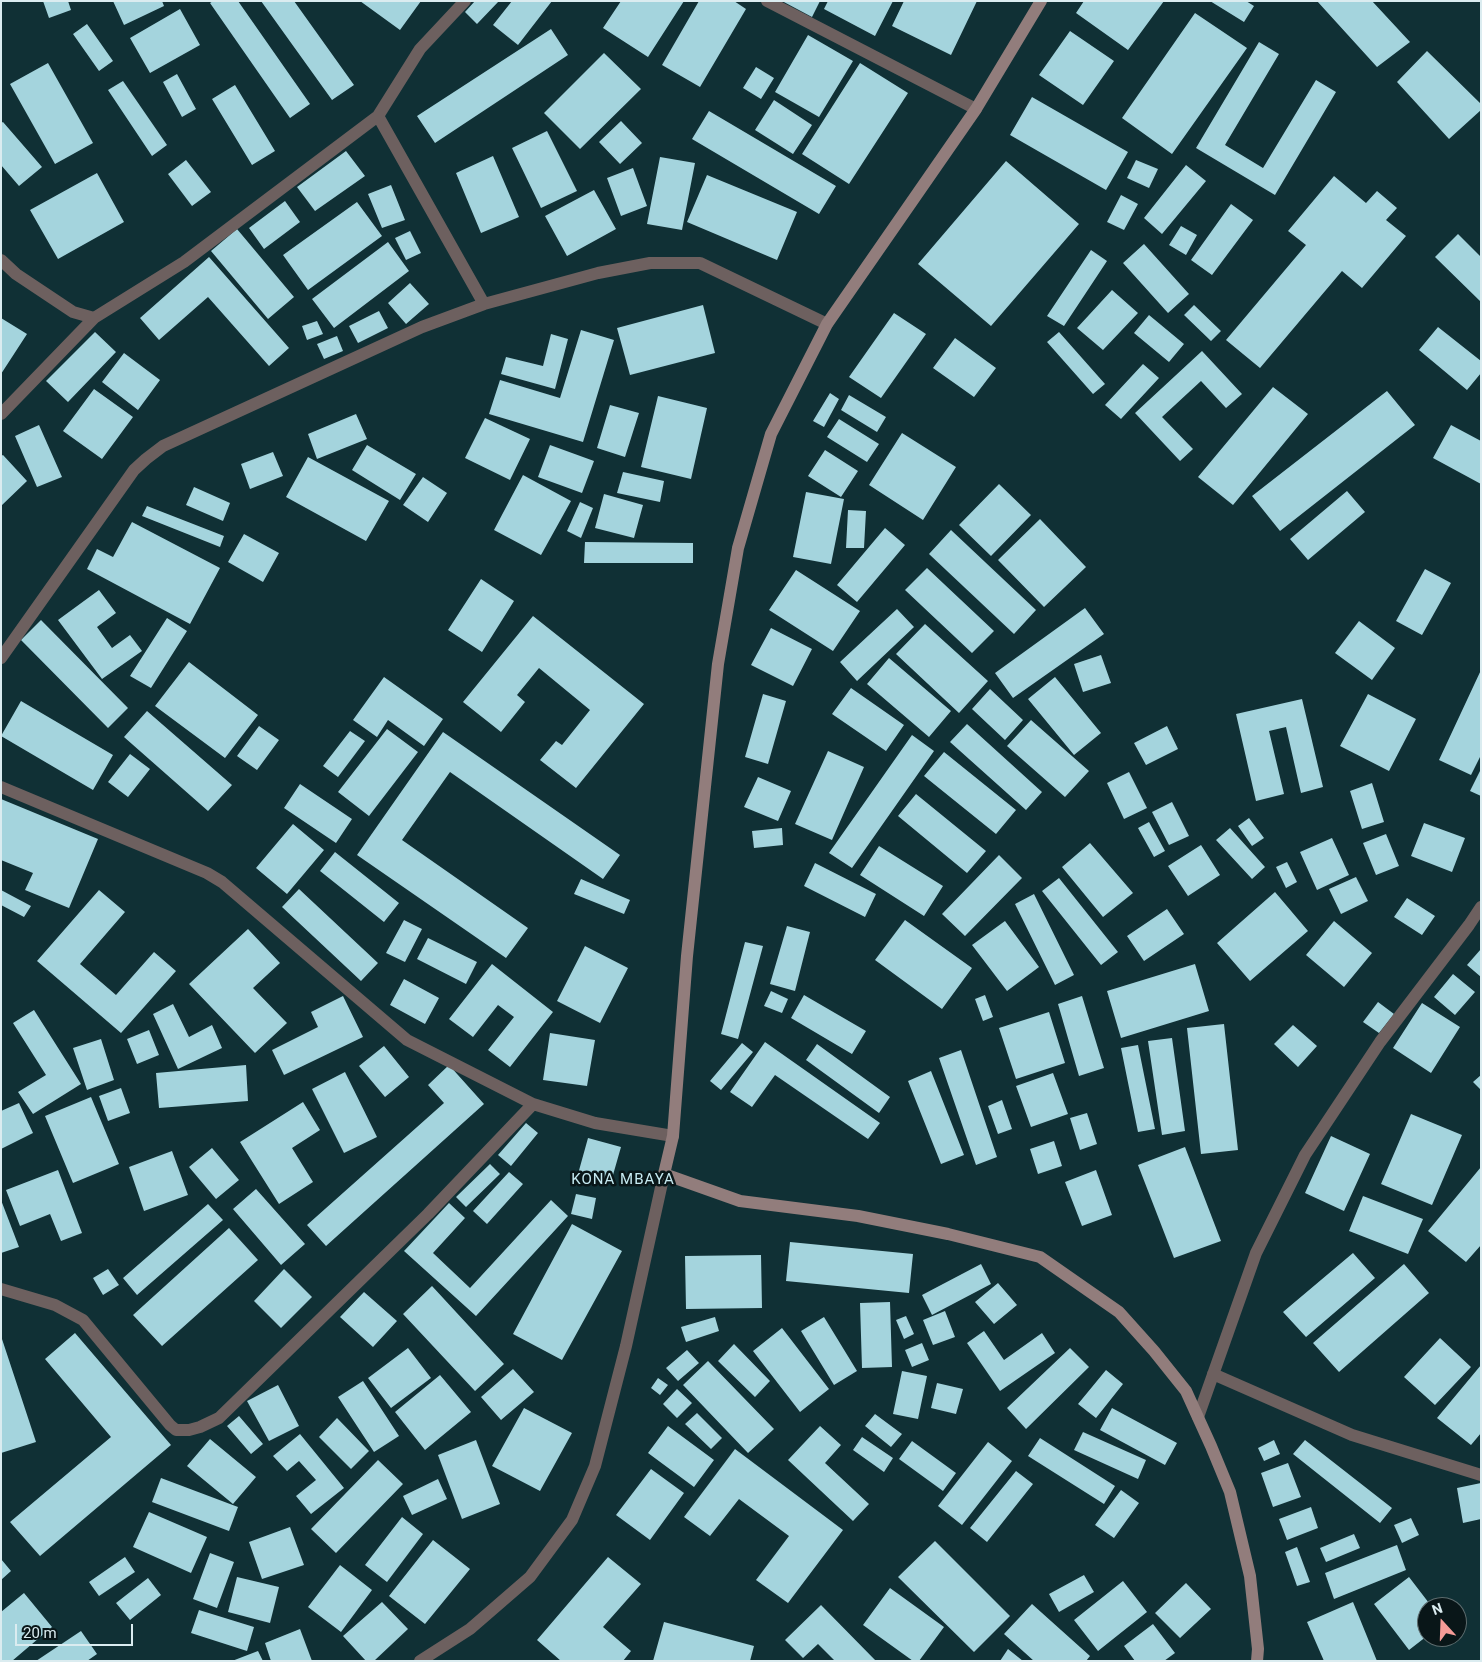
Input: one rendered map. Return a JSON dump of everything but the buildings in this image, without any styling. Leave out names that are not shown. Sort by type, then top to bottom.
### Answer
[{"type":"street","points":[[1,414],[94,318],[184,262],[378,116],[420,49],[465,1]]},
{"type":"street","points":[[766,1],[976,109]]},
{"type":"street","points":[[420,1661],[470,1629],[530,1576],[572,1520],[595,1466],[626,1346],[673,1136],[687,956],[718,664],[738,548],[771,434],[827,324],[976,109],[1041,1]]},
{"type":"street","points":[[378,116],[484,304]]},
{"type":"street","points":[[1,260],[16,274],[73,312],[94,318]]},
{"type":"street","points":[[1,658],[134,470],[163,446],[422,327],[484,304],[598,273],[650,264],[700,263],[827,324]]},
{"type":"street","points":[[1,787],[215,877],[407,1040],[533,1104],[596,1123],[673,1136]]},
{"type":"street","points":[[1198,1417],[1256,1253],[1305,1155],[1380,1042],[1481,907]]},
{"type":"street","points":[[1,1289],[54,1305],[83,1320],[170,1425],[176,1430],[200,1427],[218,1418],[428,1214],[533,1104]]},
{"type":"street","points":[[664,1174],[740,1201],[858,1216],[948,1234],[1040,1257],[1119,1312],[1186,1391],[1230,1492],[1250,1576],[1258,1649],[1257,1661]]},
{"type":"street","points":[[1213,1374],[1352,1436],[1481,1475]]},
{"type":"district","name":"KONA MBAYA","points":[[623,1180]]}]
